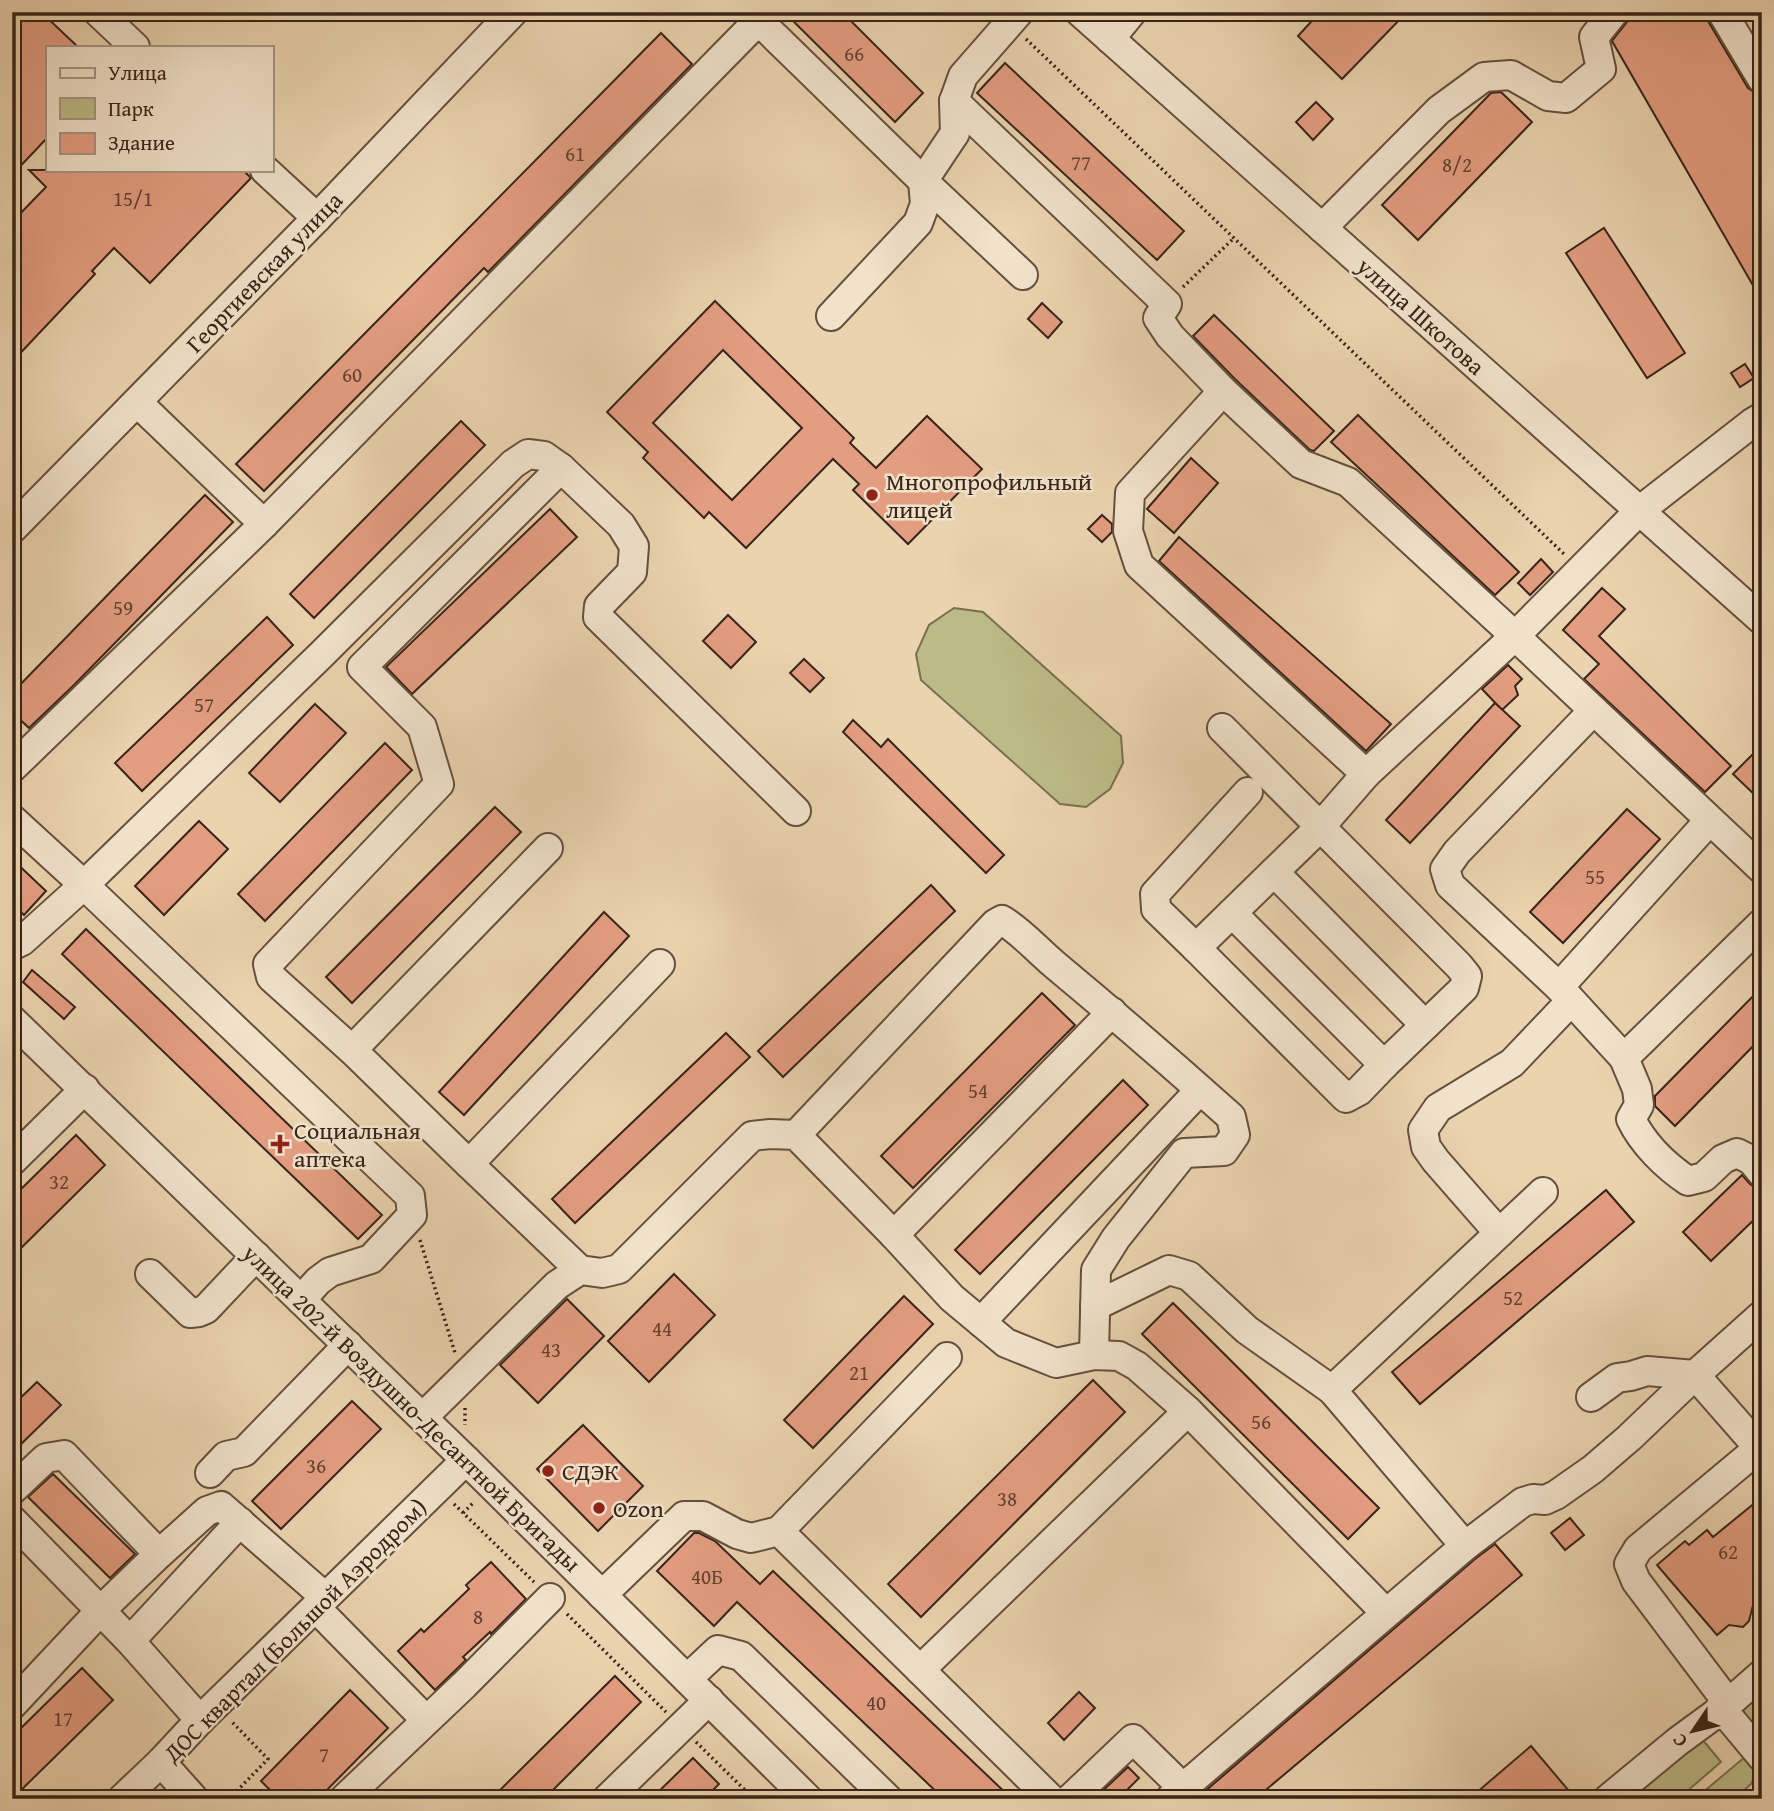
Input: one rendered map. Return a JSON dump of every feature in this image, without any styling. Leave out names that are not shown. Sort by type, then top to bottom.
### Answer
[{"type":"street","points":[[98,12],[134,46]]},
{"type":"street","name":"Георгиевская улица","points":[[12,529],[317,218],[513,12]]},
{"type":"street","name":"улица Шкотова","points":[[1080,12],[1762,620]]},
{"type":"street","points":[[1110,39],[1132,12]]},
{"type":"street","points":[[1322,228],[1439,110],[1484,77],[1511,75],[1548,96],[1566,98],[1601,69],[1594,37],[1614,12]]},
{"type":"street","points":[[1722,12],[1762,79]]},
{"type":"street","points":[[831,316],[918,223],[925,204],[923,181],[955,133],[954,101],[963,76],[1014,18]]},
{"type":"street","points":[[12,768],[264,524],[753,26],[765,27],[1023,275]]},
{"type":"street","points":[[954,101],[1167,304],[1158,318],[1170,336],[1223,390],[1301,464],[1348,482],[1762,869]]},
{"type":"street","points":[[267,172],[317,218]]},
{"type":"street","points":[[1223,390],[1129,494],[1128,531],[1139,565],[1366,774]]},
{"type":"street","points":[[138,402],[264,524]]},
{"type":"street","points":[[1196,948],[1320,827],[1366,774],[1515,636],[1639,511],[1762,417]]},
{"type":"street","points":[[12,946],[22,941],[84,885],[513,464],[528,454],[544,456],[561,468],[621,525],[634,546],[632,572],[599,606],[598,617],[796,811]]},
{"type":"street","points":[[362,667],[561,468]]},
{"type":"street","points":[[321,655],[362,667],[422,727],[439,784],[268,964],[271,976],[580,1270],[602,1273],[619,1269],[751,1136],[796,1135],[952,1298],[1006,1343],[1056,1363],[1094,1355],[1119,1356],[1137,1366],[1188,1411],[1385,1613]]},
{"type":"street","points":[[1594,711],[1457,852],[1445,869],[1450,886],[1565,994],[1625,1058],[1637,1089],[1639,1105],[1631,1119],[1639,1135],[1674,1172],[1688,1181],[1704,1177],[1723,1159],[1737,1153],[1751,1160],[1762,1173]]},
{"type":"street","points":[[1222,728],[1467,976],[1464,988],[1359,1091],[1346,1098],[1156,909],[1155,894],[1163,883],[1248,792]]},
{"type":"street","points":[[12,818],[410,1196],[412,1214],[371,1259],[330,1272],[301,1300]]},
{"type":"street","points":[[1499,1233],[1436,1161],[1426,1147],[1423,1130],[1438,1108],[1511,1063],[1709,821]]},
{"type":"street","points":[[352,1051],[548,848]]},
{"type":"street","points":[[1274,872],[1425,1025]]},
{"type":"street","points":[[1232,913],[1384,1065]]},
{"type":"street","points":[[796,1135],[995,924],[1002,920],[1012,925],[1231,1117],[1235,1135],[1224,1151],[1184,1153],[1116,1238],[1096,1270],[1094,1355]]},
{"type":"street","points":[[1625,1058],[1762,923]]},
{"type":"street","points":[[469,1164],[660,964]]},
{"type":"street","points":[[894,1235],[1112,1012]]},
{"type":"street","name":"улица 202-й Воздушно-Десантной Бригады","points":[[12,1020],[423,1417],[808,1799]]},
{"type":"street","points":[[12,1161],[85,1089]]},
{"type":"street","points":[[981,1322],[1200,1090]]},
{"type":"street","points":[[1332,1390],[1543,1192]]},
{"type":"street","points":[[149,1274],[190,1313],[199,1312],[206,1309],[256,1255]]},
{"type":"street","points":[[423,1417],[557,1285],[580,1270]]},
{"type":"street","points":[[1095,1306],[1169,1270],[1189,1276],[1247,1330],[1332,1390],[1465,1546]]},
{"type":"street","points":[[1070,1799],[1133,1739],[1176,1793],[1465,1546],[1523,1502],[1545,1500],[1556,1495],[1593,1469],[1762,1315]]},
{"type":"street","points":[[210,1473],[226,1456],[244,1452],[348,1345]]},
{"type":"street","points":[[602,1595],[684,1516],[703,1516],[737,1534],[751,1538],[779,1531],[947,1357]]},
{"type":"street","points":[[1591,1397],[1617,1378],[1647,1371],[1695,1376],[1761,1448],[1638,1549],[1629,1564],[1636,1581],[1762,1757]]},
{"type":"street","points":[[920,1670],[1188,1411]]},
{"type":"street","points":[[12,1490],[46,1458],[64,1455],[159,1554]]},
{"type":"street","name":"ДОС квартал (Большой Аэродром)","points":[[122,1799],[466,1460]]},
{"type":"street","points":[[12,1705],[101,1610],[159,1554],[207,1511],[221,1506],[321,1602],[426,1720]]},
{"type":"street","points":[[12,1520],[101,1610],[200,1720]]},
{"type":"street","points":[[130,1641],[240,1522]]},
{"type":"street","points":[[779,1531],[1051,1799]]},
{"type":"street","points":[[344,1799],[550,1598]]},
{"type":"street","points":[[687,1679],[718,1650],[741,1656],[888,1799]]},
{"type":"street","points":[[1608,1799],[1762,1674]]},
{"type":"street","points":[[607,1799],[709,1700]]},
{"type":"street","points":[[161,1762],[194,1799]]},
{"type":"path","points":[[1014,18],[1234,238],[1581,570]]},
{"type":"path","points":[[1167,304],[1234,238]]},
{"type":"path","points":[[412,1214],[463,1377],[466,1430]]},
{"type":"path","points":[[438,1488],[754,1799]]},
{"type":"path","points":[[229,1799],[268,1759],[232,1723]]},
{"type":"green space","points":[[954,608],[983,612],[1121,736],[1123,763],[1110,789],[1086,807],[1060,804],[921,680],[916,654],[929,625]]},
{"type":"green space","points":[[1750,1703],[1762,1704],[1762,1737],[1742,1709]]},
{"type":"green space","points":[[1702,1739],[1721,1762],[1678,1799],[1631,1799]]},
{"type":"green space","points":[[1746,1756],[1759,1769],[1751,1784],[1734,1799],[1695,1799]]},
{"type":"building","points":[[12,12],[41,12],[77,46],[46,46],[46,139],[12,175]]},
{"type":"building","points":[[784,12],[842,12],[923,93],[895,122]]},
{"type":"building","points":[[1320,12],[1407,12],[1342,79],[1298,36]]},
{"type":"building","points":[[1643,12],[1705,12],[1748,88],[1757,94],[1762,103],[1762,301],[1612,41],[1627,22]]},
{"type":"building","points":[[661,33],[692,64],[488,272],[484,268],[264,491],[236,464]]},
{"type":"building","points":[[1005,63],[1184,231],[1157,260],[977,93]]},
{"type":"building","points":[[1501,92],[1532,122],[1418,240],[1382,205],[1491,93]]},
{"type":"building","points":[[1316,102],[1333,119],[1313,140],[1296,122]]},
{"type":"building","points":[[29,170],[245,172],[251,178],[150,283],[114,248],[92,271],[95,274],[12,362],[12,222],[46,187]]},
{"type":"building","points":[[1604,228],[1685,353],[1647,378],[1566,253]]},
{"type":"building","points":[[715,301],[854,438],[850,443],[876,468],[927,416],[982,469],[908,544],[853,490],[859,484],[833,459],[746,548],[709,512],[704,518],[643,458],[648,452],[607,412]],"holes":[[[723,350],[802,428],[732,500],[653,423]]]},
{"type":"building","points":[[1042,303],[1062,322],[1048,338],[1028,319]]},
{"type":"building","points":[[1214,315],[1334,431],[1314,451],[1235,379],[1193,336]]},
{"type":"building","points":[[1745,364],[1754,378],[1740,387],[1731,373]]},
{"type":"building","points":[[1358,415],[1519,572],[1495,595],[1331,442]]},
{"type":"building","points":[[461,421],[485,445],[314,618],[290,594]]},
{"type":"building","points":[[1191,458],[1218,483],[1174,533],[1147,509]]},
{"type":"building","points":[[205,495],[233,522],[29,728],[12,712],[12,693]]},
{"type":"building","points":[[550,509],[577,537],[412,694],[386,667]]},
{"type":"building","points":[[1102,515],[1112,524],[1112,532],[1102,542],[1088,529]]},
{"type":"building","points":[[1179,537],[1391,724],[1366,751],[1159,561]]},
{"type":"building","points":[[1541,559],[1553,572],[1530,595],[1518,583]]},
{"type":"building","points":[[1602,588],[1625,609],[1599,636],[1731,766],[1705,792],[1584,679],[1599,664],[1563,630]]},
{"type":"building","points":[[728,615],[756,642],[731,668],[703,641]]},
{"type":"building","points":[[267,617],[293,645],[142,791],[115,763]]},
{"type":"building","points":[[804,659],[824,678],[810,692],[790,673]]},
{"type":"building","points":[[1508,665],[1522,679],[1515,686],[1518,695],[1502,710],[1482,689]]},
{"type":"building","points":[[1495,703],[1520,726],[1410,843],[1386,820]]},
{"type":"building","points":[[315,704],[346,733],[280,802],[249,773]]},
{"type":"building","points":[[853,720],[881,747],[888,739],[1004,855],[986,873],[843,732]]},
{"type":"building","points":[[385,743],[412,770],[265,921],[238,894]]},
{"type":"building","points":[[1762,745],[1762,802],[1733,774]]},
{"type":"building","points":[[495,807],[521,832],[352,1003],[326,977]]},
{"type":"building","points":[[1627,809],[1660,839],[1563,943],[1530,912]]},
{"type":"building","points":[[199,821],[228,849],[164,915],[135,886]]},
{"type":"building","points":[[12,859],[46,891],[24,915],[12,903]]},
{"type":"building","points":[[931,885],[955,911],[783,1077],[758,1051]]},
{"type":"building","points":[[604,912],[629,936],[464,1115],[439,1092]]},
{"type":"building","points":[[86,929],[382,1215],[358,1239],[62,954]]},
{"type":"building","points":[[32,970],[75,1007],[64,1019],[23,982]]},
{"type":"building","points":[[1762,987],[1762,1037],[1675,1126],[1655,1106],[1655,1096]]},
{"type":"building","points":[[1042,993],[1075,1025],[913,1188],[881,1156]]},
{"type":"building","points":[[726,1033],[750,1057],[575,1223],[552,1199]]},
{"type":"building","points":[[1123,1080],[1148,1105],[980,1274],[955,1250]]},
{"type":"building","points":[[76,1135],[105,1165],[12,1257],[12,1198]]},
{"type":"building","points":[[1742,1175],[1750,1184],[1762,1189],[1762,1212],[1711,1261],[1683,1232]]},
{"type":"building","points":[[1606,1190],[1634,1222],[1420,1404],[1392,1372]]},
{"type":"building","points":[[674,1274],[715,1315],[649,1382],[608,1341]]},
{"type":"building","points":[[904,1296],[933,1324],[813,1448],[784,1420]]},
{"type":"building","points":[[567,1299],[604,1336],[538,1403],[500,1365]]},
{"type":"building","points":[[1173,1303],[1379,1508],[1348,1539],[1142,1334]]},
{"type":"building","points":[[1093,1380],[1125,1412],[921,1617],[888,1584]]},
{"type":"building","points":[[37,1382],[61,1405],[12,1453],[12,1406]]},
{"type":"building","points":[[352,1401],[381,1429],[281,1529],[252,1501]]},
{"type":"building","points":[[583,1425],[643,1486],[598,1531],[537,1469]]},
{"type":"building","points":[[53,1474],[135,1554],[110,1578],[28,1497]]},
{"type":"building","points":[[1762,1497],[1762,1598],[1753,1605],[1749,1621],[1743,1627],[1729,1625],[1717,1635],[1657,1565],[1685,1541],[1689,1545],[1707,1530],[1713,1537]]},
{"type":"building","points":[[1570,1518],[1584,1535],[1565,1550],[1551,1533]]},
{"type":"building","points":[[694,1533],[715,1541],[760,1584],[773,1571],[1012,1799],[944,1799],[737,1602],[714,1626],[657,1571]]},
{"type":"building","points":[[1495,1544],[1522,1575],[1255,1799],[1196,1799],[1475,1559]]},
{"type":"building","points":[[491,1562],[526,1599],[463,1657],[466,1660],[435,1690],[398,1651],[421,1629],[424,1632],[469,1589],[466,1585]]},
{"type":"building","points":[[82,1668],[113,1700],[12,1799],[12,1737]]},
{"type":"building","points":[[615,1676],[641,1702],[544,1799],[491,1799]]},
{"type":"building","points":[[350,1690],[388,1728],[318,1799],[279,1799],[261,1781]]},
{"type":"building","points":[[1079,1692],[1095,1708],[1064,1740],[1048,1723]]},
{"type":"building","points":[[1531,1746],[1569,1791],[1560,1799],[1469,1799]]},
{"type":"building","points":[[693,1758],[719,1784],[704,1799],[651,1799]]},
{"type":"building","points":[[1128,1767],[1139,1778],[1118,1799],[1100,1799],[1097,1796]]},
{"type":"place","name":"Многопрофильный лицей","points":[[872,495]]},
{"type":"place","name":"Социальная аптека","points":[[280,1144]]},
{"type":"place","name":"СДЭК","points":[[548,1471]]},
{"type":"place","name":"Ozon","points":[[599,1508]]}]
